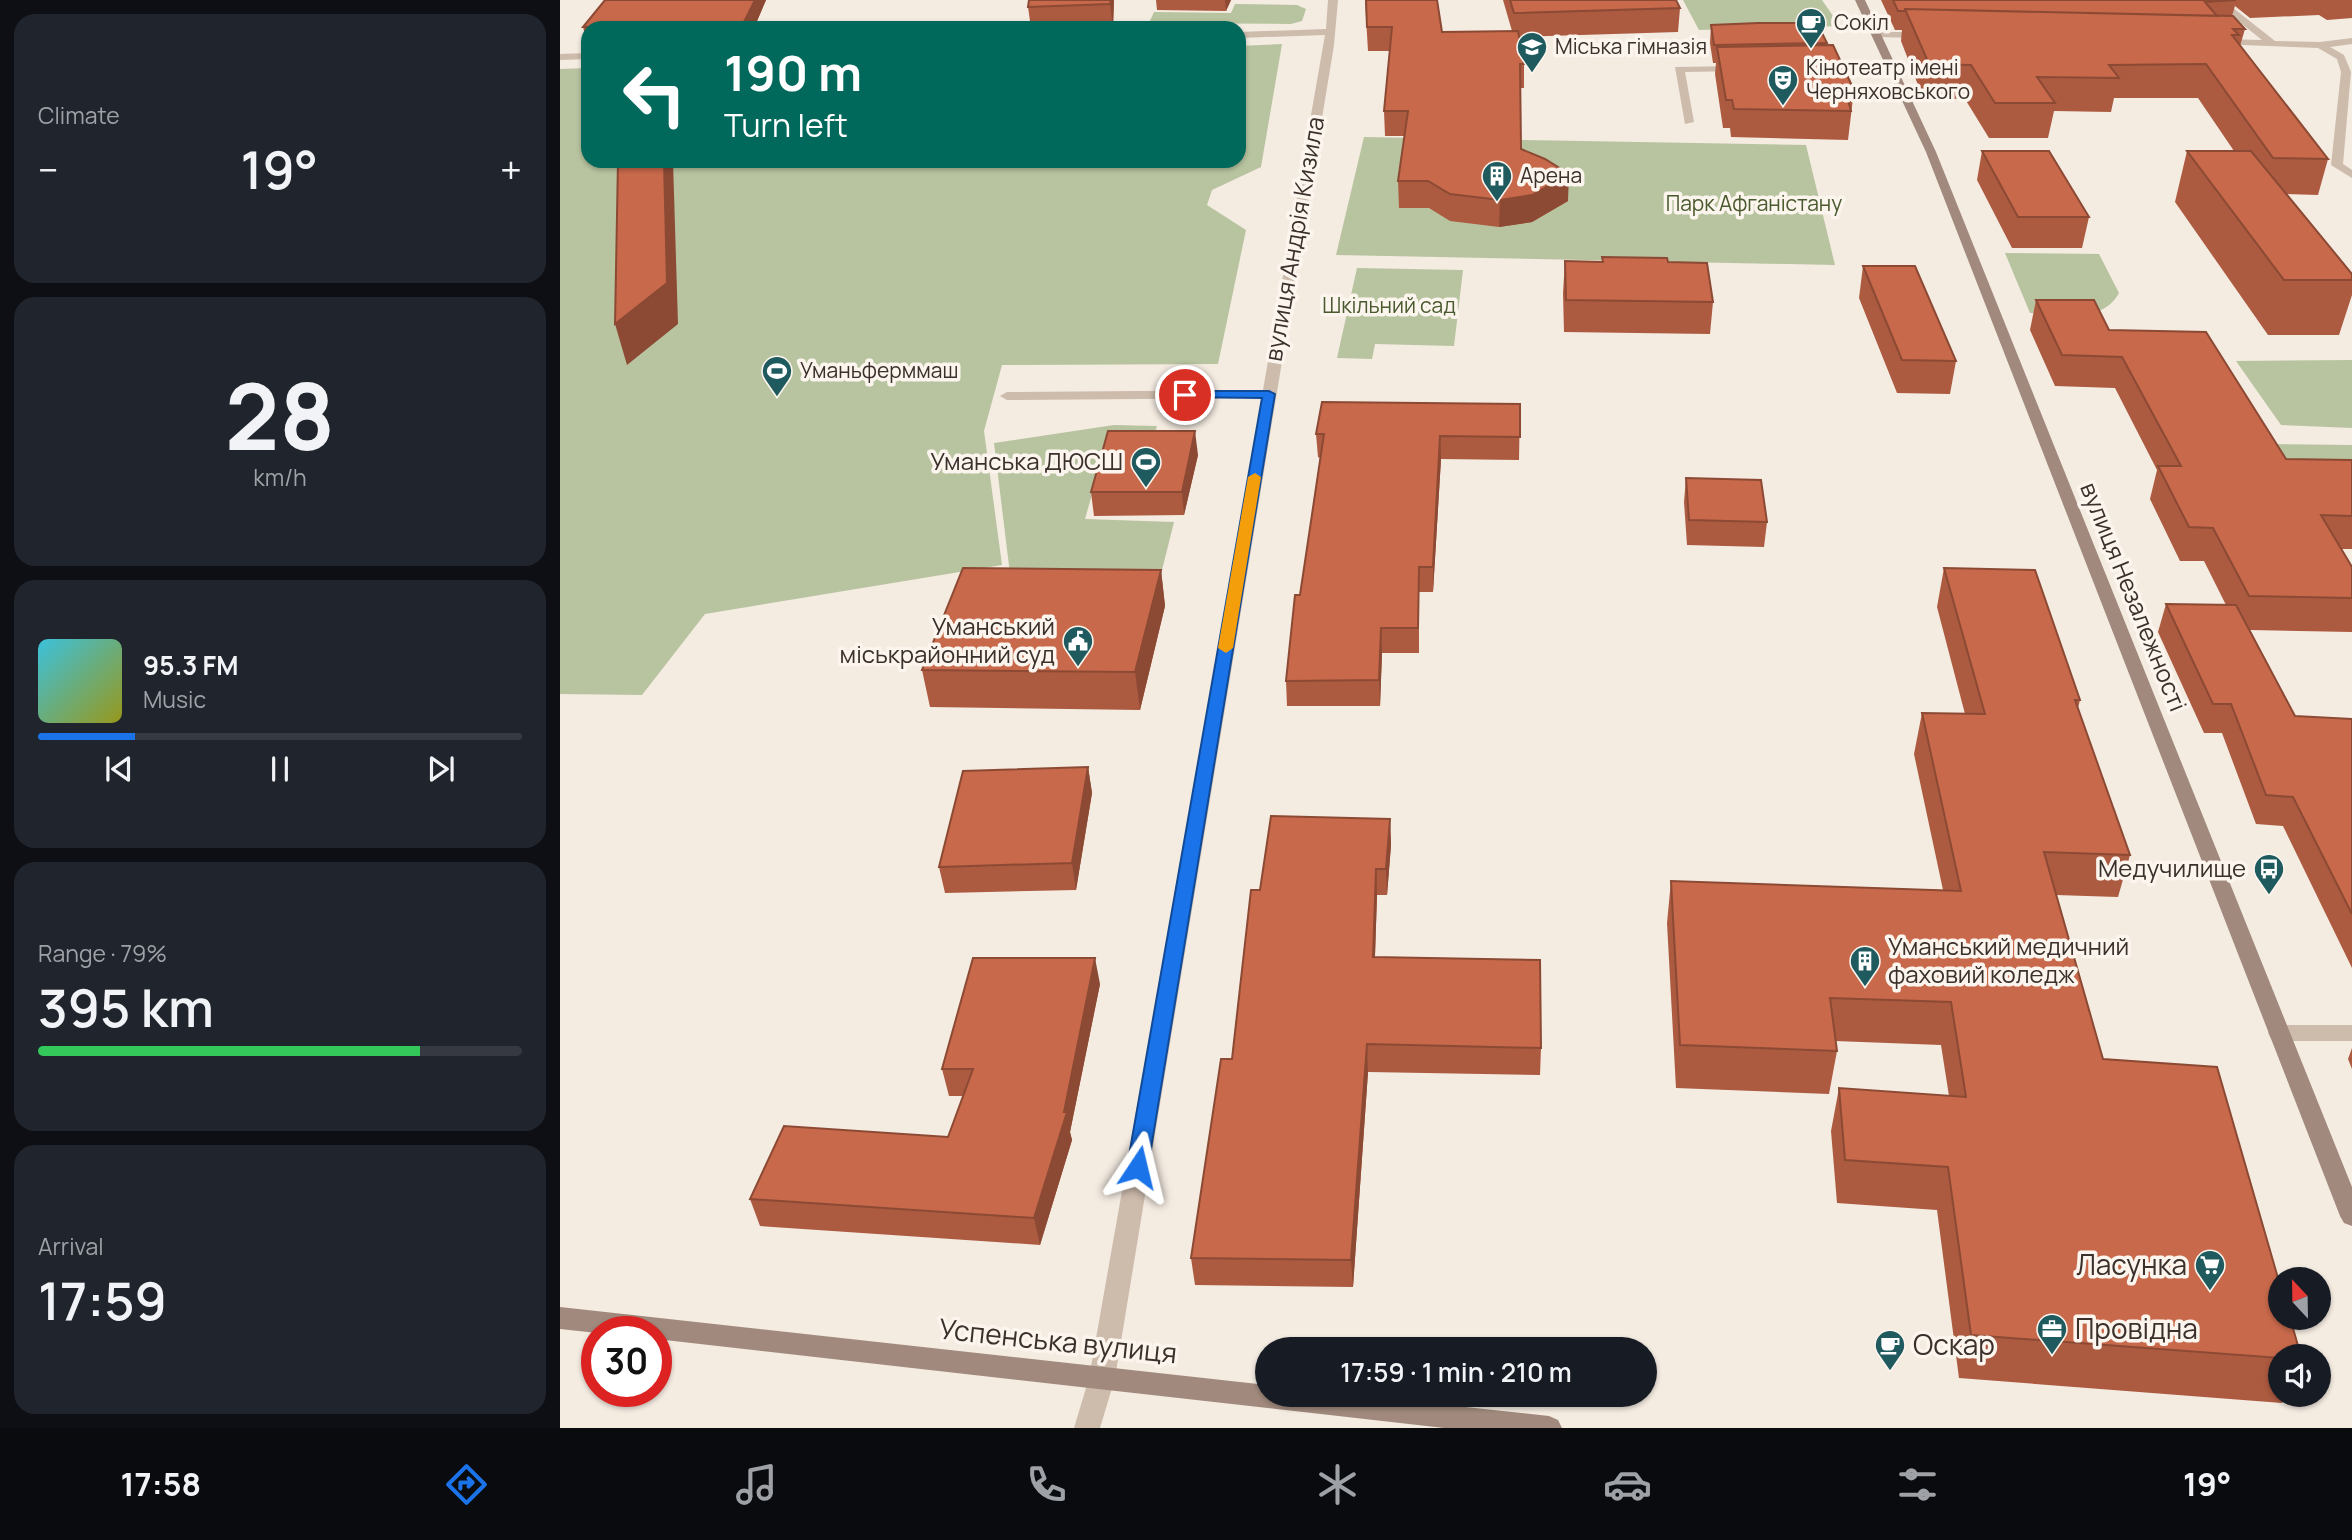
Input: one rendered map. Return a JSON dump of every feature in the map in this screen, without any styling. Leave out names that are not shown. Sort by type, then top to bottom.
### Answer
[{"type":"main road","name":"вулиця Незалежності","points":[[1860,0],[1936,165],[2352,1216]]},
{"type":"main road","name":"Успенська вулиця","points":[[560,1318],[1549,1428]]},
{"type":"street","name":"вулиця Андрія Кизила","points":[[1087,1428],[1102,1378],[1331,32],[1333,0]]},
{"type":"street","points":[[2217,0],[2273,44]]},
{"type":"street","points":[[1246,35],[1331,32]]},
{"type":"street","points":[[1877,35],[1931,36]]},
{"type":"street","points":[[2205,42],[2320,45],[2352,40]]},
{"type":"street","points":[[2320,45],[2341,57],[2349,72],[2337,164],[2352,175]]},
{"type":"street","points":[[560,57],[581,56]]},
{"type":"street","points":[[1801,67],[1892,66]]},
{"type":"street","points":[[1689,122],[1679,69],[1747,68]]},
{"type":"street","points":[[1007,396],[1269,394]]},
{"type":"street","points":[[2279,1033],[2352,1033]]},
{"type":"green space","points":[[1683,0],[1822,0],[1840,26],[1699,30]]},
{"type":"green space","points":[[1235,4],[1297,5],[1306,9],[1302,21],[1291,24],[1150,21],[1154,12],[1231,13]]},
{"type":"green space","name":"Уманьферммаш","points":[[1282,44],[1261,167],[1212,190],[1207,205],[1246,230],[1218,364],[1002,365],[984,431],[1002,565],[705,614],[642,695],[560,694],[560,69],[581,68],[581,168],[1246,168],[1246,46]]},
{"type":"green space","name":"Парк Афганістану","points":[[1364,137],[1806,145],[1835,265],[1336,255]]},
{"type":"green space","points":[[2005,253],[2099,254],[2119,293],[2112,303],[2092,313],[2030,313]]},
{"type":"green space","name":"Шкільний сад","points":[[1357,268],[1463,270],[1454,346],[1375,344],[1372,359],[1337,358]]},
{"type":"green space","points":[[2352,360],[2352,428],[2281,425],[2236,361]]},
{"type":"green space","points":[[1114,425],[1157,426],[1149,452],[1104,452],[1085,519],[1174,522],[1159,582],[1011,582],[994,443]]},
{"type":"green space","points":[[2262,444],[2352,445],[2352,482],[2284,481]]},
{"type":"building","points":[[605,0],[755,0],[744,21],[588,21]]},
{"type":"building","points":[[1029,0],[1111,0],[1110,4],[1028,7]]},
{"type":"building","points":[[1366,0],[1437,0],[1442,32],[1518,31],[1524,64],[1520,64],[1521,149],[1545,159],[1569,174],[1532,195],[1500,200],[1450,194],[1428,181],[1398,181],[1408,111],[1384,111],[1392,27],[1367,27]]},
{"type":"building","points":[[1510,0],[1676,0],[1680,8],[1514,13]]},
{"type":"building","points":[[1893,0],[2236,0],[2205,2],[2217,16],[1905,9],[1898,11]]},
{"type":"building","points":[[1905,9],[2233,16],[2245,29],[2233,29],[2239,35],[2232,35],[2328,159],[2273,158],[2206,64],[2109,65],[2119,78],[2037,77],[2055,103],[1995,103],[1971,65],[1929,64]]},
{"type":"building","points":[[1817,23],[1827,43],[1714,45],[1711,25]]},
{"type":"building","points":[[1833,45],[1854,90],[1845,90],[1851,111],[1734,109],[1732,100],[1726,100],[1717,47]]},
{"type":"building","points":[[1982,151],[2049,151],[2089,217],[2018,217]]},
{"type":"building","points":[[2187,151],[2251,151],[2352,274],[2352,280],[2284,280]]},
{"type":"building","points":[[618,168],[664,168],[667,283],[615,324]]},
{"type":"building","points":[[1602,257],[1667,258],[1668,262],[1707,263],[1713,302],[1566,300],[1565,261],[1603,262]]},
{"type":"building","points":[[1863,266],[1915,266],[1956,361],[1902,360]]},
{"type":"building","points":[[2036,300],[2094,300],[2109,330],[2206,332],[2286,459],[2352,460],[2352,516],[2321,515],[2352,567],[2352,598],[2249,596],[2213,528],[2189,527],[2158,466],[2181,466],[2122,357],[2062,355]]},
{"type":"building","points":[[1322,402],[1520,404],[1520,437],[1440,436],[1433,567],[1419,567],[1418,628],[1381,628],[1379,680],[1286,681],[1295,595],[1300,595],[1324,434],[1316,434]]},
{"type":"building","points":[[1108,431],[1195,431],[1182,492],[1091,492]]},
{"type":"building","points":[[1686,478],[1761,480],[1767,522],[1689,520]]},
{"type":"building","points":[[963,568],[1161,570],[1135,672],[922,670]]},
{"type":"building","points":[[1944,568],[2035,570],[2080,700],[2075,700],[2130,855],[2044,852],[2103,1059],[2217,1067],[2275,1267],[2268,1267],[2268,1330],[2293,1330],[2298,1344],[2268,1344],[2268,1357],[1971,1335],[1948,1167],[1845,1160],[1839,1088],[1966,1097],[1951,1002],[1830,998],[1837,1051],[1680,1045],[1671,881],[1961,891],[1922,713],[1985,714]]},
{"type":"building","points":[[2166,604],[2236,605],[2295,716],[2352,719],[2352,914],[2293,797],[2266,795],[2231,704],[2213,704]]},
{"type":"building","points":[[1088,767],[1072,863],[939,867],[963,771]]},
{"type":"building","points":[[1271,816],[1390,819],[1386,869],[1376,869],[1373,957],[1540,960],[1541,1048],[1367,1044],[1351,1260],[1191,1258],[1221,1059],[1232,1059],[1251,890],[1260,890]]},
{"type":"building","points":[[973,958],[1095,958],[1064,1112],[1067,1112],[1034,1218],[750,1199],[784,1126],[948,1137],[973,1069],[942,1069]]},
{"type":"slow traffic","points":[[1226,648],[1255,477]]},
{"type":"place","name":"Сокіл","points":[[1811,50]]},
{"type":"place","name":"Міська гімназія","points":[[1532,74]]},
{"type":"place","name":"Кінотеатр імені Черняховського","points":[[1783,107]]},
{"type":"place","name":"Арена","points":[[1497,203]]},
{"type":"place","name":"Уманьферммаш","points":[[777,398]]},
{"type":"place","name":"Уманська ДЮСШ","points":[[1146,489]]},
{"type":"place","name":"Уманський міськрайонний суд","points":[[1078,668]]},
{"type":"place","name":"Медучилище","points":[[2269,896]]},
{"type":"place","name":"Уманський медичний фаховий коледж","points":[[1865,988]]},
{"type":"place","name":"Ласунка","points":[[2210,1292]]},
{"type":"place","name":"Провідна","points":[[2052,1356]]},
{"type":"place","name":"Оскар","points":[[1890,1372]]},
{"type":"route","points":[[1138,1167],[1269,394],[1185,395]]}]
